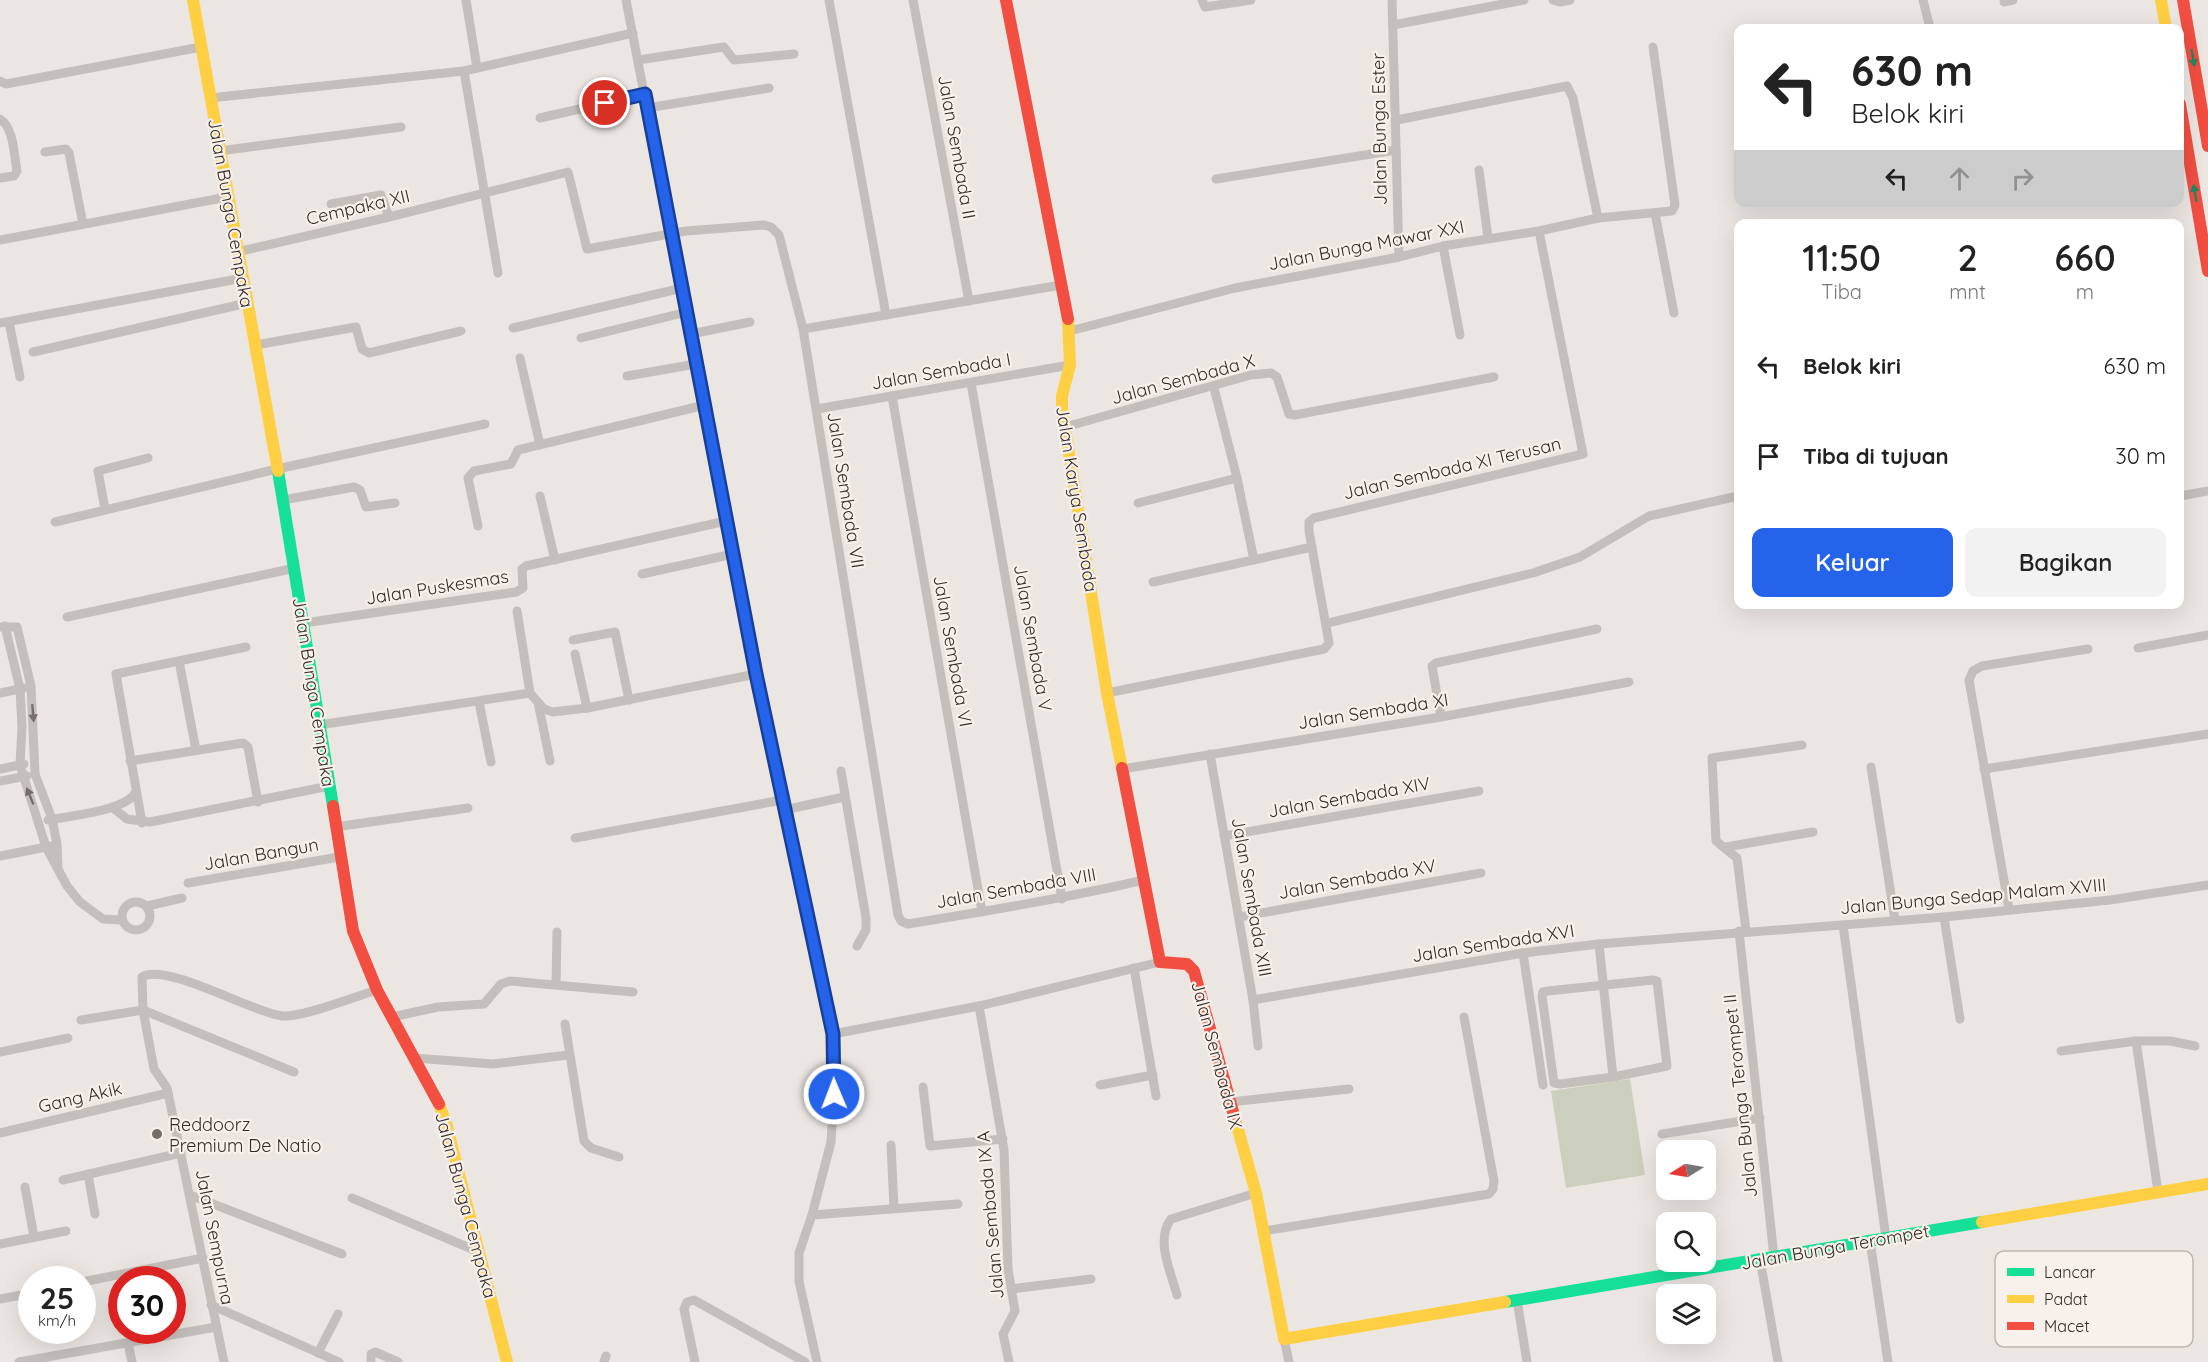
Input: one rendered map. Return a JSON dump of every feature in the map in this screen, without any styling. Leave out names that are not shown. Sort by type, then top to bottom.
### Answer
[{"type":"main road","name":"Jalan Bunga Cempaka","points":[[193,0],[295,568],[339,857],[356,939],[377,990],[434,1092],[446,1123],[507,1362]]},
{"type":"main road","name":"Jalan Karya Sembada","points":[[1006,0],[1070,332],[1070,365],[1062,396],[1065,427],[1107,693],[1160,962]]},
{"type":"main road","points":[[2161,0],[2165,24]]},
{"type":"main road","points":[[2183,0],[2208,146]]},
{"type":"main road","points":[[2184,155],[2208,271]]},
{"type":"main road","name":"Jalan Sembada IX","points":[[1160,962],[1187,964],[1194,971],[1256,1193],[1284,1339]]},
{"type":"main road","name":"Jalan Bunga Terompet","points":[[1284,1339],[2208,1184]]},
{"type":"street","points":[[466,0],[477,68]]},
{"type":"street","points":[[626,0],[756,674],[833,1034],[834,1094],[831,1142],[812,1215],[799,1252],[799,1281],[817,1362]]},
{"type":"street","points":[[830,0],[886,315]]},
{"type":"street","name":"Jalan Sembada II","points":[[913,0],[969,301]]},
{"type":"street","points":[[1202,0],[1205,7],[1251,0]]},
{"type":"street","name":"Jalan Bunga Ester","points":[[1392,0],[1399,257]]},
{"type":"street","points":[[1394,25],[1524,0]]},
{"type":"street","points":[[1553,0],[1560,2],[1570,0]]},
{"type":"street","points":[[1923,0],[1929,24]]},
{"type":"street","points":[[210,98],[464,71],[633,33]]},
{"type":"street","points":[[0,81],[6,84],[201,47]]},
{"type":"street","points":[[638,60],[724,47],[734,60],[794,54]]},
{"type":"street","name":"Jalan Bunga Mawar XXI","points":[[1070,332],[1235,288],[1399,257],[1443,246],[1539,231],[1598,218],[1672,211],[1675,205],[1653,47]]},
{"type":"street","points":[[464,71],[498,273]]},
{"type":"street","points":[[1397,120],[1567,86],[1573,98],[1598,218]]},
{"type":"street","points":[[647,108],[768,88]]},
{"type":"street","points":[[540,118],[645,94]]},
{"type":"street","points":[[0,119],[7,124],[9,130],[17,171],[14,176],[0,177]]},
{"type":"street","points":[[219,151],[401,127]]},
{"type":"street","points":[[45,153],[66,148],[69,153],[83,224]]},
{"type":"street","points":[[1216,179],[1396,150]]},
{"type":"street","points":[[1479,170],[1488,238]]},
{"type":"street","name":"Cempaka XII","points":[[237,252],[568,172],[586,249],[671,234]]},
{"type":"street","points":[[331,204],[381,195],[389,217]]},
{"type":"street","points":[[0,240],[227,197]]},
{"type":"street","points":[[1655,213],[1674,313]]},
{"type":"street","name":"Jalan Sembada VII","points":[[671,234],[764,225],[771,227],[778,235],[803,329],[898,915]]},
{"type":"street","name":"Jalan Sembada XI Terusan","points":[[1312,547],[1309,524],[1314,518],[1583,454],[1539,231]]},
{"type":"street","points":[[1443,246],[1460,335]]},
{"type":"street","points":[[20,377],[5,322],[243,278]]},
{"type":"street","points":[[803,329],[1061,285]]},
{"type":"street","points":[[513,328],[682,288]]},
{"type":"street","points":[[33,352],[248,303]]},
{"type":"street","points":[[581,338],[687,312]]},
{"type":"street","points":[[691,334],[750,321]]},
{"type":"street","points":[[256,345],[356,327],[362,349],[369,353],[461,331]]},
{"type":"street","points":[[520,358],[540,445]]},
{"type":"street","points":[[627,376],[696,364]]},
{"type":"street","name":"Jalan Sembada I","points":[[817,409],[1070,365]]},
{"type":"street","name":"Jalan Sembada X","points":[[1065,427],[1214,388],[1251,375],[1275,374],[1285,409],[1289,414],[1295,416],[1494,377]]},
{"type":"street","name":"Jalan Sembada V","points":[[971,383],[1062,898]]},
{"type":"street","points":[[1214,388],[1237,478],[1254,560]]},
{"type":"street","name":"Jalan Sembada VI","points":[[892,396],[982,912]]},
{"type":"street","points":[[478,526],[468,478],[470,473],[511,464],[518,450],[705,405]]},
{"type":"street","points":[[55,522],[277,469],[485,424]]},
{"type":"street","points":[[105,509],[98,471],[148,458]]},
{"type":"street","points":[[1138,503],[1237,478]]},
{"type":"street","points":[[283,500],[354,487],[360,490],[366,507],[395,503]]},
{"type":"street","points":[[2184,495],[2208,491]]},
{"type":"street","points":[[540,495],[555,560]]},
{"type":"street","points":[[1328,623],[1533,573],[1580,557],[1649,516],[1734,497]]},
{"type":"street","name":"Jalan Puskesmas","points":[[304,623],[516,592],[523,588],[524,567],[726,521]]},
{"type":"street","points":[[1107,693],[1194,674],[1316,652],[1329,643],[1328,623],[1312,547],[1153,582]]},
{"type":"street","points":[[642,574],[734,554]]},
{"type":"street","points":[[67,617],[295,568]]},
{"type":"street","points":[[518,610],[530,693],[552,712],[587,708],[756,674]]},
{"type":"street","points":[[58,870],[57,844],[52,819],[38,788],[35,774],[31,686],[18,627],[2,626],[20,689],[20,765],[40,821],[46,847],[58,870],[68,886],[92,913],[112,921],[122,920]]},
{"type":"street","points":[[1440,717],[1432,666],[1436,663],[1597,629]]},
{"type":"street","points":[[573,640],[615,632],[629,700]]},
{"type":"street","points":[[2138,648],[2208,634]]},
{"type":"street","points":[[142,823],[116,674],[246,647]]},
{"type":"street","points":[[2009,909],[1969,680],[1972,671],[1982,666],[2088,649]]},
{"type":"street","points":[[575,654],[587,708]]},
{"type":"street","points":[[179,661],[196,750]]},
{"type":"street","name":"Jalan Sembada XI","points":[[1122,769],[1440,717],[1629,682]]},
{"type":"street","points":[[0,693],[31,686]]},
{"type":"street","points":[[319,725],[530,693]]},
{"type":"street","points":[[479,702],[491,762]]},
{"type":"street","points":[[538,702],[550,761]]},
{"type":"street","points":[[1984,769],[2208,734]]},
{"type":"street","points":[[130,761],[240,742],[247,745],[258,802]]},
{"type":"street","name":"Jalan Bunga Terompet II","points":[[1774,1257],[1737,858],[1715,838],[1712,758],[1802,745]]},
{"type":"street","name":"Jalan Sembada XIII","points":[[1210,754],[1253,1000],[1258,1046]]},
{"type":"street","points":[[0,769],[34,762]]},
{"type":"street","points":[[1871,767],[1896,920]]},
{"type":"street","points":[[841,771],[866,918],[866,930],[857,946]]},
{"type":"street","points":[[0,781],[35,774]]},
{"type":"street","points":[[109,808],[126,819],[142,823],[258,802],[329,786]]},
{"type":"street","name":"Jalan Sembada XIV","points":[[1224,836],[1479,791]]},
{"type":"street","points":[[40,821],[109,808],[132,799],[135,793]]},
{"type":"street","points":[[575,838],[844,797]]},
{"type":"street","points":[[335,827],[468,808]]},
{"type":"street","points":[[1726,847],[1813,832]]},
{"type":"street","points":[[0,856],[57,844]]},
{"type":"street","name":"Jalan Bangun","points":[[188,884],[339,857]]},
{"type":"street","name":"Jalan Sembada XV","points":[[1239,917],[1481,873]]},
{"type":"street","name":"Jalan Sembada VIII","points":[[898,915],[901,921],[909,924],[1062,898],[1144,880]]},
{"type":"street","name":"Jalan Bunga Sedap Malam XVIII","points":[[1742,931],[1944,917],[2110,900],[2208,885]]},
{"type":"street","points":[[147,906],[151,918],[144,929],[131,930],[122,920],[123,909],[127,905],[137,902],[147,906],[182,898]]},
{"type":"street","points":[[1944,917],[1960,1019]]},
{"type":"street","points":[[1843,925],[1886,1238]]},
{"type":"street","name":"Jalan Sembada XVI","points":[[1253,1000],[1523,953],[1742,931]]},
{"type":"street","points":[[556,984],[557,932]]},
{"type":"street","points":[[1599,944],[1613,1077]]},
{"type":"street","points":[[1523,953],[1543,1085]]},
{"type":"street","name":"Jalan Sembada IX","points":[[833,1034],[979,1006],[1160,962]]},
{"type":"street","points":[[1134,968],[1156,1096]]},
{"type":"street","name":"Jalan Sempurna","points":[[224,1362],[168,1093],[154,1069],[143,1010],[140,984],[142,977],[150,974],[195,984],[283,1016],[377,990]]},
{"type":"street","points":[[1657,981],[1668,1063],[1664,1068],[1613,1077],[1554,1083],[1543,992],[1603,987],[1657,981]]},
{"type":"street","points":[[392,1017],[438,1007],[484,1004],[505,982],[556,984],[633,992]]},
{"type":"street","name":"Jalan Sembada IX A","points":[[979,1006],[1003,1138],[1013,1314],[1003,1334],[1009,1362]]},
{"type":"street","points":[[81,1020],[143,1010],[294,1072]]},
{"type":"street","points":[[1264,1232],[1489,1194],[1493,1189],[1494,1181],[1464,1017]]},
{"type":"street","points":[[564,1024],[584,1141],[591,1148],[619,1157]]},
{"type":"street","points":[[0,1052],[68,1038]]},
{"type":"street","points":[[2136,1041],[2158,1192]]},
{"type":"street","points":[[2061,1051],[2136,1041],[2170,1041],[2195,1046]]},
{"type":"street","points":[[414,1058],[493,1064],[568,1055]]},
{"type":"street","points":[[1100,1085],[1153,1075]]},
{"type":"street","points":[[923,1087],[930,1146],[1003,1138]]},
{"type":"street","points":[[1230,1102],[1349,1089]]},
{"type":"street","name":"Gang Akik","points":[[0,1133],[168,1093]]},
{"type":"street","points":[[1662,1134],[1760,1118]]},
{"type":"street","points":[[891,1145],[894,1208]]},
{"type":"street","points":[[63,1180],[181,1153]]},
{"type":"street","points":[[88,1174],[95,1214]]},
{"type":"street","points":[[25,1187],[34,1237]]},
{"type":"street","points":[[1176,1295],[1163,1239],[1166,1226],[1171,1219],[1256,1193]]},
{"type":"street","points":[[190,1195],[342,1254]]},
{"type":"street","points":[[352,1198],[479,1252]]},
{"type":"street","points":[[812,1215],[958,1204]]},
{"type":"street","points":[[0,1244],[66,1231]]},
{"type":"street","points":[[1870,1241],[1888,1362]]},
{"type":"street","points":[[96,1279],[203,1258]]},
{"type":"street","points":[[1760,1259],[1778,1362]]},
{"type":"street","points":[[1011,1289],[1091,1279]]},
{"type":"street","points":[[0,1299],[18,1296]]},
{"type":"street","points":[[695,1362],[684,1309],[687,1302],[694,1300],[805,1362]]},
{"type":"street","points":[[1517,1300],[1527,1362]]},
{"type":"street","points":[[211,1305],[339,1362]]},
{"type":"street","points":[[318,1353],[338,1314]]},
{"type":"street","points":[[186,1332],[216,1327]]},
{"type":"street","name":"Jalan Sembada IX","points":[[1284,1339],[1289,1362]]},
{"type":"street","points":[[20,1362],[122,1344]]},
{"type":"street","points":[[128,1344],[132,1362]]},
{"type":"street","points":[[371,1362],[373,1352],[398,1362]]},
{"type":"green space","points":[[1630,1079],[1645,1175],[1566,1188],[1551,1091]]},
{"type":"traffic: fast","points":[[278,471],[333,806]]},
{"type":"traffic: fast","points":[[1505,1302],[1982,1222]]},
{"type":"traffic: slow","points":[[193,0],[278,471]]},
{"type":"traffic: slow","points":[[2161,0],[2165,24]]},
{"type":"traffic: slow","points":[[1068,319],[1070,365],[1062,396],[1062,409],[1107,693],[1122,768]]},
{"type":"traffic: slow","points":[[439,1104],[446,1123],[507,1362]]},
{"type":"traffic: slow","points":[[1235,1119],[1256,1193],[1284,1339],[1505,1302]]},
{"type":"traffic: slow","points":[[1982,1222],[2208,1184]]},
{"type":"traffic: jam","points":[[1006,0],[1068,319]]},
{"type":"traffic: jam","points":[[2183,0],[2208,146]]},
{"type":"traffic: jam","points":[[2184,128],[2208,271]]},
{"type":"traffic: jam","points":[[1122,768],[1160,962],[1187,964],[1194,971],[1235,1119]]},
{"type":"traffic: jam","points":[[333,806],[353,931],[377,990],[439,1104]]},
{"type":"place","name":"Reddoorz Premium De Natio","points":[[157,1134]]},
{"type":"route","points":[[605,103],[645,94],[783,810],[833,1034],[834,1094]]}]
